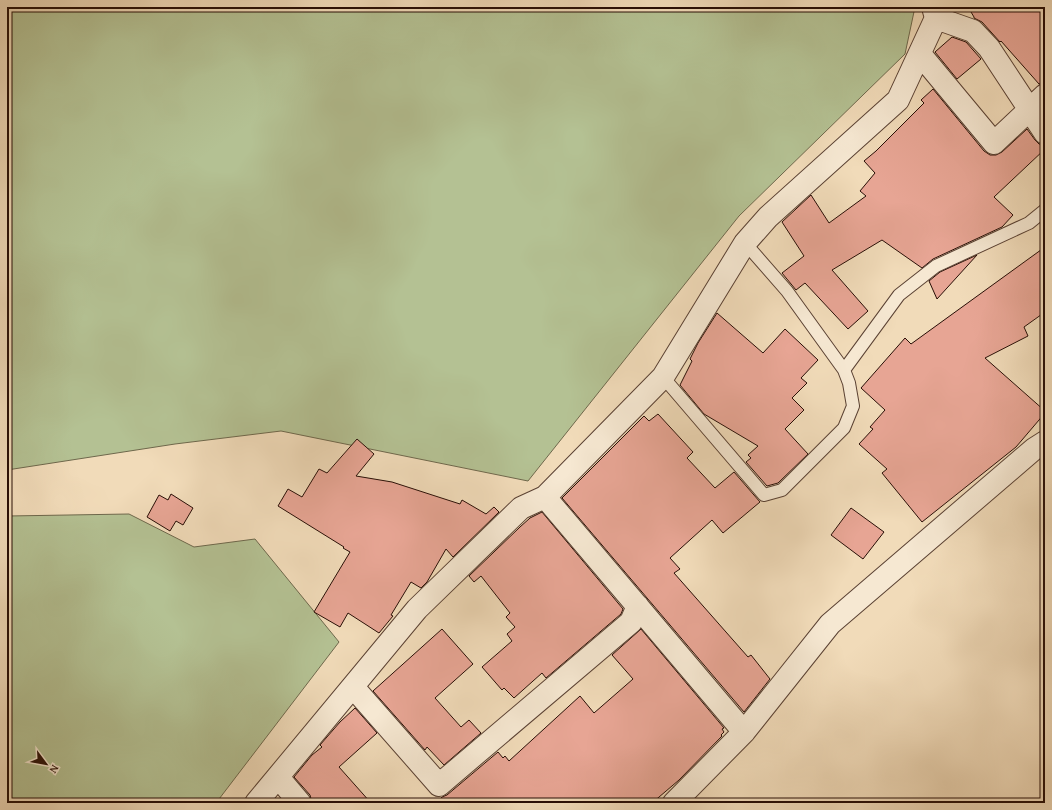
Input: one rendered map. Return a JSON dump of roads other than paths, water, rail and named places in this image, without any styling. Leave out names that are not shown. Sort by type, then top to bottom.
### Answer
[{"type":"street","points":[[256,803],[416,609],[521,508],[545,497],[663,377],[745,243],[768,217],[898,100],[920,54],[934,12],[973,31],[989,48],[1045,133]]},
{"type":"street","points":[[920,54],[994,142],[1045,95]]},
{"type":"street","points":[[674,803],[744,732],[830,624],[1034,449],[1045,442]]},
{"type":"street","points":[[545,497],[744,732]]},
{"type":"street","points":[[353,687],[440,786],[631,622],[638,606]]},
{"type":"street","points":[[278,777],[300,803]]},
{"type":"lane","points":[[844,370],[899,295],[936,266],[1029,223],[1045,210]]},
{"type":"lane","points":[[663,377],[764,495],[782,490],[844,428],[853,406],[849,383],[844,370],[787,291],[745,243]]}]
